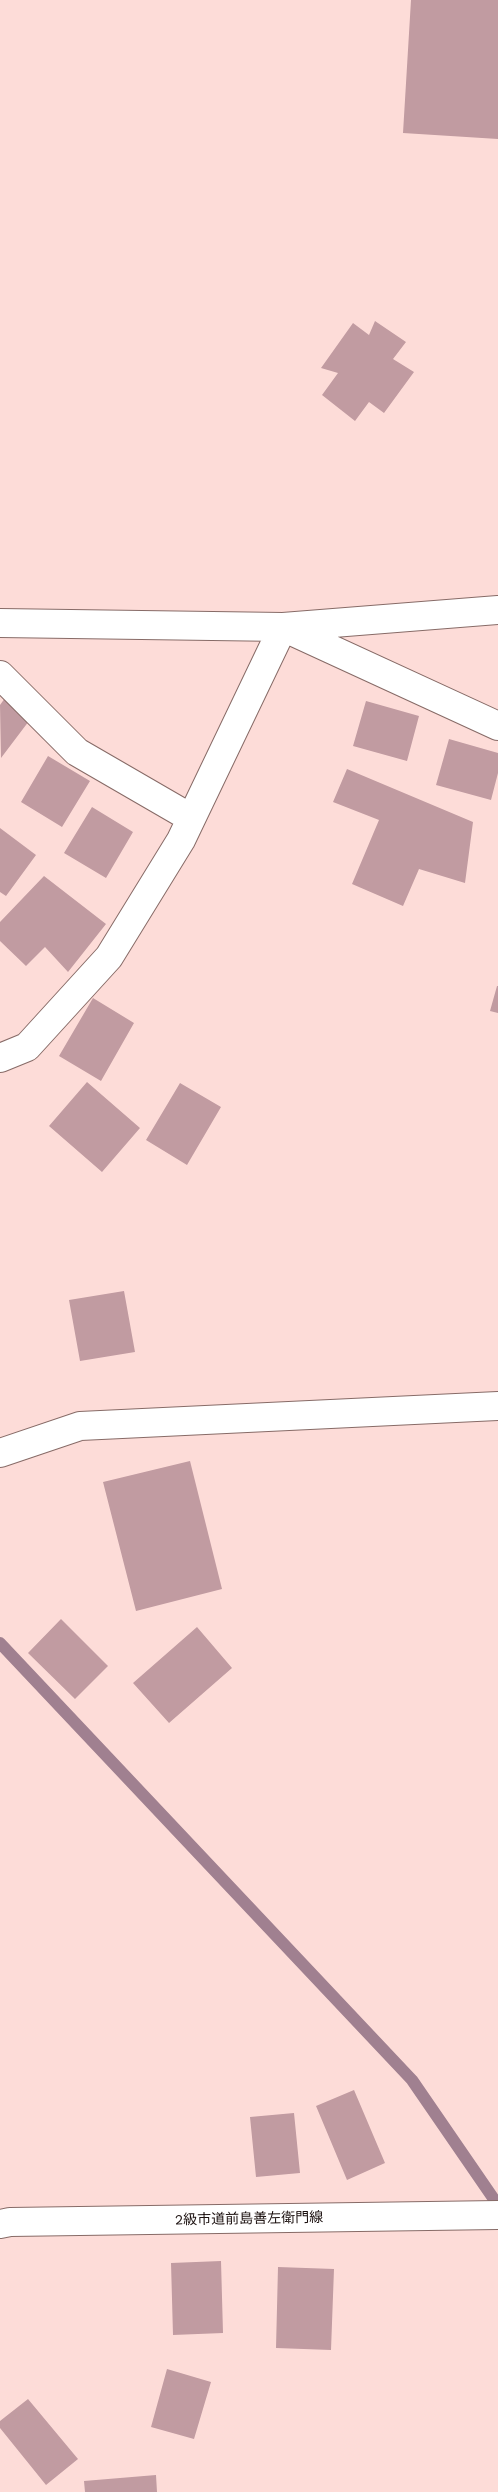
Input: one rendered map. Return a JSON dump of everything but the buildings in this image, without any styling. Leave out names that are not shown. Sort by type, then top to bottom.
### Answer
[{"type":"street","points":[[0,623],[283,627],[498,610]]},
{"type":"street","points":[[283,627],[498,726]]},
{"type":"street","points":[[0,1058],[27,1047],[108,957],[181,840],[283,627]]},
{"type":"street","points":[[0,675],[77,752],[191,818]]},
{"type":"street","points":[[0,1453],[80,1426],[498,1406]]},
{"type":"street","name":"2級市道前島善左衛門線","points":[[0,2224],[10,2222],[498,2215]]},
{"type":"waterway","points":[[0,1643],[412,2080],[498,2205]]}]
